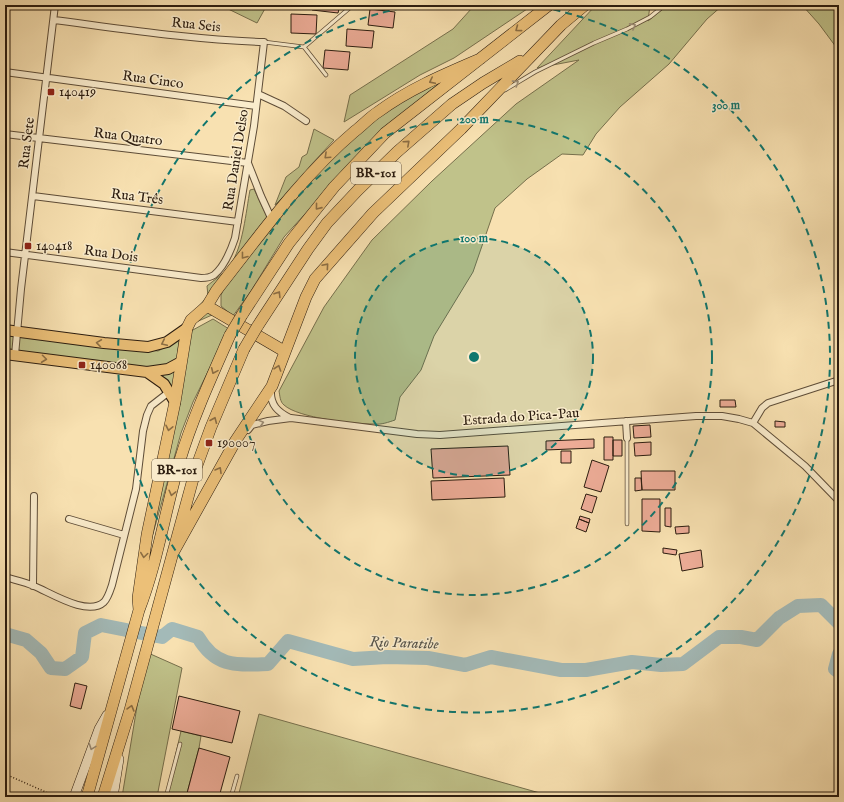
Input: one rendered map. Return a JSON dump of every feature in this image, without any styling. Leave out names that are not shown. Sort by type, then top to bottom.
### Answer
[{"type":"highway","name":"BR-101","points":[[87,797],[139,610],[149,583],[180,460],[199,404],[230,335],[289,243],[334,187],[385,133],[549,5]]},
{"type":"highway","name":"BR-101","points":[[103,797],[120,745],[195,475],[206,441],[244,349],[257,327],[308,249],[327,223],[358,190],[407,143],[452,104],[531,54],[585,5]]},
{"type":"highway","points":[[174,550],[236,440],[272,386],[284,351],[315,279],[373,213],[484,106],[531,54]]},
{"type":"highway","points":[[181,362],[187,328],[191,320],[207,306],[216,291],[290,197],[322,161],[377,112],[420,87],[480,58]]},
{"type":"highway","points":[[207,306],[284,351]]},
{"type":"highway","name":"BR-101","points":[[139,610],[138,598],[147,536],[175,402],[181,362]]},
{"type":"main road","points":[[5,330],[104,343],[148,347],[166,342],[187,328]]},
{"type":"main road","points":[[10,355],[147,372],[168,369],[181,362]]},
{"type":"main road","points":[[147,372],[164,384],[175,402]]},
{"type":"main road","points":[[74,797],[99,729],[115,700]]},
{"type":"main road","points":[[113,797],[120,745]]},
{"type":"street","name":"Rua Sete","points":[[10,355],[17,332],[55,5]]},
{"type":"street","name":"Rua Seis","points":[[54,20],[191,37],[231,41],[264,42]]},
{"type":"street","name":"Rua Daniel Delso","points":[[213,276],[231,250],[235,238],[248,163],[264,42]]},
{"type":"street","name":"Rua Cinco","points":[[5,72],[256,106]]},
{"type":"street","points":[[258,94],[284,106],[306,122]]},
{"type":"street","name":"Rua Quatro","points":[[5,134],[248,163]]},
{"type":"street","points":[[248,163],[260,196],[272,220]]},
{"type":"street","name":"Rua Três","points":[[33,196],[238,222]]},
{"type":"street","name":"Rua Dois","points":[[5,252],[195,278],[213,276]]},
{"type":"street","points":[[839,380],[768,403],[762,408],[753,423],[805,466],[839,501]]},
{"type":"street","name":"Estrada do Pica-Pau","points":[[272,386],[271,397],[274,407],[280,413],[292,418]]},
{"type":"street","points":[[5,576],[33,586],[79,606],[97,606],[104,602],[112,585],[136,489],[143,430],[147,415],[151,406],[169,392]]},
{"type":"street","name":"Estrada do Pica-Pau","points":[[236,440],[252,425],[292,418],[417,434],[440,435],[696,416],[722,416],[739,418],[753,423]]},
{"type":"street","points":[[626,421],[627,438]]},
{"type":"street","points":[[33,586],[34,496]]},
{"type":"street","points":[[69,519],[124,535]]},
{"type":"lane","points":[[304,47],[353,5]]},
{"type":"lane","points":[[484,106],[499,93],[535,72],[594,43],[627,29],[650,17],[665,5]]},
{"type":"lane","points":[[264,42],[304,47],[326,75]]},
{"type":"lane","points":[[627,438],[628,524]]},
{"type":"lane","points":[[166,797],[180,744]]},
{"type":"lane","points":[[230,797],[237,776]]},
{"type":"path","points":[[5,774],[57,797]]},
{"type":"green space","points":[[220,5],[267,5],[257,23]]},
{"type":"green space","points":[[472,5],[533,5],[454,58],[420,75],[344,122],[350,95],[453,29],[472,8]]},
{"type":"green space","points":[[596,5],[650,5],[648,21],[668,5],[723,5],[707,19],[669,64],[620,107],[596,134],[583,155],[562,154],[527,179],[495,208],[473,272],[434,336],[421,370],[400,397],[395,420],[377,424],[353,423],[313,417],[291,410],[284,405],[281,401],[279,391],[324,307],[372,240],[432,181],[516,104],[579,60],[537,68]]},
{"type":"green space","points":[[802,5],[839,5],[839,51],[819,24]]},
{"type":"green space","points":[[444,79],[401,115],[364,149],[284,237],[251,291],[233,316],[221,306],[221,295],[225,286],[280,216],[338,150],[381,113]]},
{"type":"green space","points":[[314,129],[334,140],[295,185],[275,205],[286,177],[299,167],[302,157],[307,154]]},
{"type":"green space","points":[[254,189],[268,219],[213,291],[212,315],[194,323],[188,318],[208,296],[207,286],[225,271],[234,258],[241,239],[250,190]]},
{"type":"green space","points":[[213,319],[229,329],[193,402],[181,433],[146,559],[191,331]]},
{"type":"green space","points":[[5,333],[158,351],[179,340],[174,388],[142,369],[5,352]]},
{"type":"green space","points":[[146,652],[182,668],[157,797],[122,797]]},
{"type":"green space","points":[[259,714],[554,797],[238,797]]},
{"type":"green space","points":[[181,731],[201,736],[199,748],[186,797],[166,797]]},
{"type":"building","points":[[313,5],[340,5],[338,13],[312,10]]},
{"type":"building","points":[[390,5],[416,5],[416,9],[390,7]]},
{"type":"building","points":[[370,9],[395,12],[393,28],[368,25]]},
{"type":"building","points":[[291,14],[317,15],[316,34],[291,33]]},
{"type":"building","points":[[347,29],[374,31],[372,48],[346,46]]},
{"type":"building","points":[[325,50],[350,52],[348,70],[323,68]]},
{"type":"building","points":[[720,400],[735,400],[736,407],[720,407]]},
{"type":"building","points":[[775,421],[785,422],[785,427],[775,427]]},
{"type":"building","points":[[650,425],[651,437],[634,438],[633,426]]},
{"type":"building","points":[[604,437],[613,437],[613,460],[604,460]]},
{"type":"building","points":[[594,439],[594,448],[546,450],[546,441]]},
{"type":"building","points":[[613,440],[622,440],[622,456],[613,456]]},
{"type":"building","points":[[651,442],[651,455],[635,456],[634,443]]},
{"type":"building","points":[[508,446],[510,475],[433,478],[431,449]]},
{"type":"building","points":[[561,451],[571,451],[571,463],[561,463]]},
{"type":"building","points":[[592,460],[609,466],[601,492],[584,487]]},
{"type":"building","points":[[641,471],[675,471],[675,490],[642,490]]},
{"type":"building","points":[[504,478],[505,497],[432,500],[431,481]]},
{"type":"building","points":[[635,478],[641,478],[642,490],[635,491]]},
{"type":"building","points":[[586,494],[597,497],[592,513],[581,509]]},
{"type":"building","points":[[642,499],[660,499],[660,532],[642,531]]},
{"type":"building","points":[[665,508],[671,508],[671,527],[665,526]]},
{"type":"building","points":[[580,516],[590,519],[589,523],[579,519]]},
{"type":"building","points":[[579,519],[589,523],[586,532],[576,528]]},
{"type":"building","points":[[689,526],[689,533],[676,534],[675,527]]},
{"type":"building","points":[[663,548],[677,550],[676,555],[663,553]]},
{"type":"building","points":[[701,550],[703,567],[682,571],[679,554]]},
{"type":"building","points":[[75,683],[87,686],[81,709],[70,706]]},
{"type":"building","points":[[179,696],[240,711],[232,743],[172,729]]},
{"type":"building","points":[[199,748],[230,757],[219,797],[186,797]]},
{"type":"waterway","name":"Rio Paratibe","points":[[5,634],[26,640],[41,653],[51,668],[65,669],[82,657],[85,633],[101,625],[162,637],[172,629],[198,637],[205,647],[220,659],[247,665],[268,664],[288,641],[353,659],[387,657],[428,658],[465,665],[491,657],[561,670],[586,670],[632,662],[661,665],[683,664],[719,637],[741,637],[757,640],[779,618],[798,606],[821,605],[839,623]]},
{"type":"waterway","name":"Rio Paratibe","points":[[839,654],[835,669],[839,672]]},
{"type":"place","name":"140419","points":[[51,92]]},
{"type":"place","name":"140418","points":[[28,246]]},
{"type":"place","name":"140068","points":[[82,365]]},
{"type":"place","name":"190007","points":[[209,443]]}]
